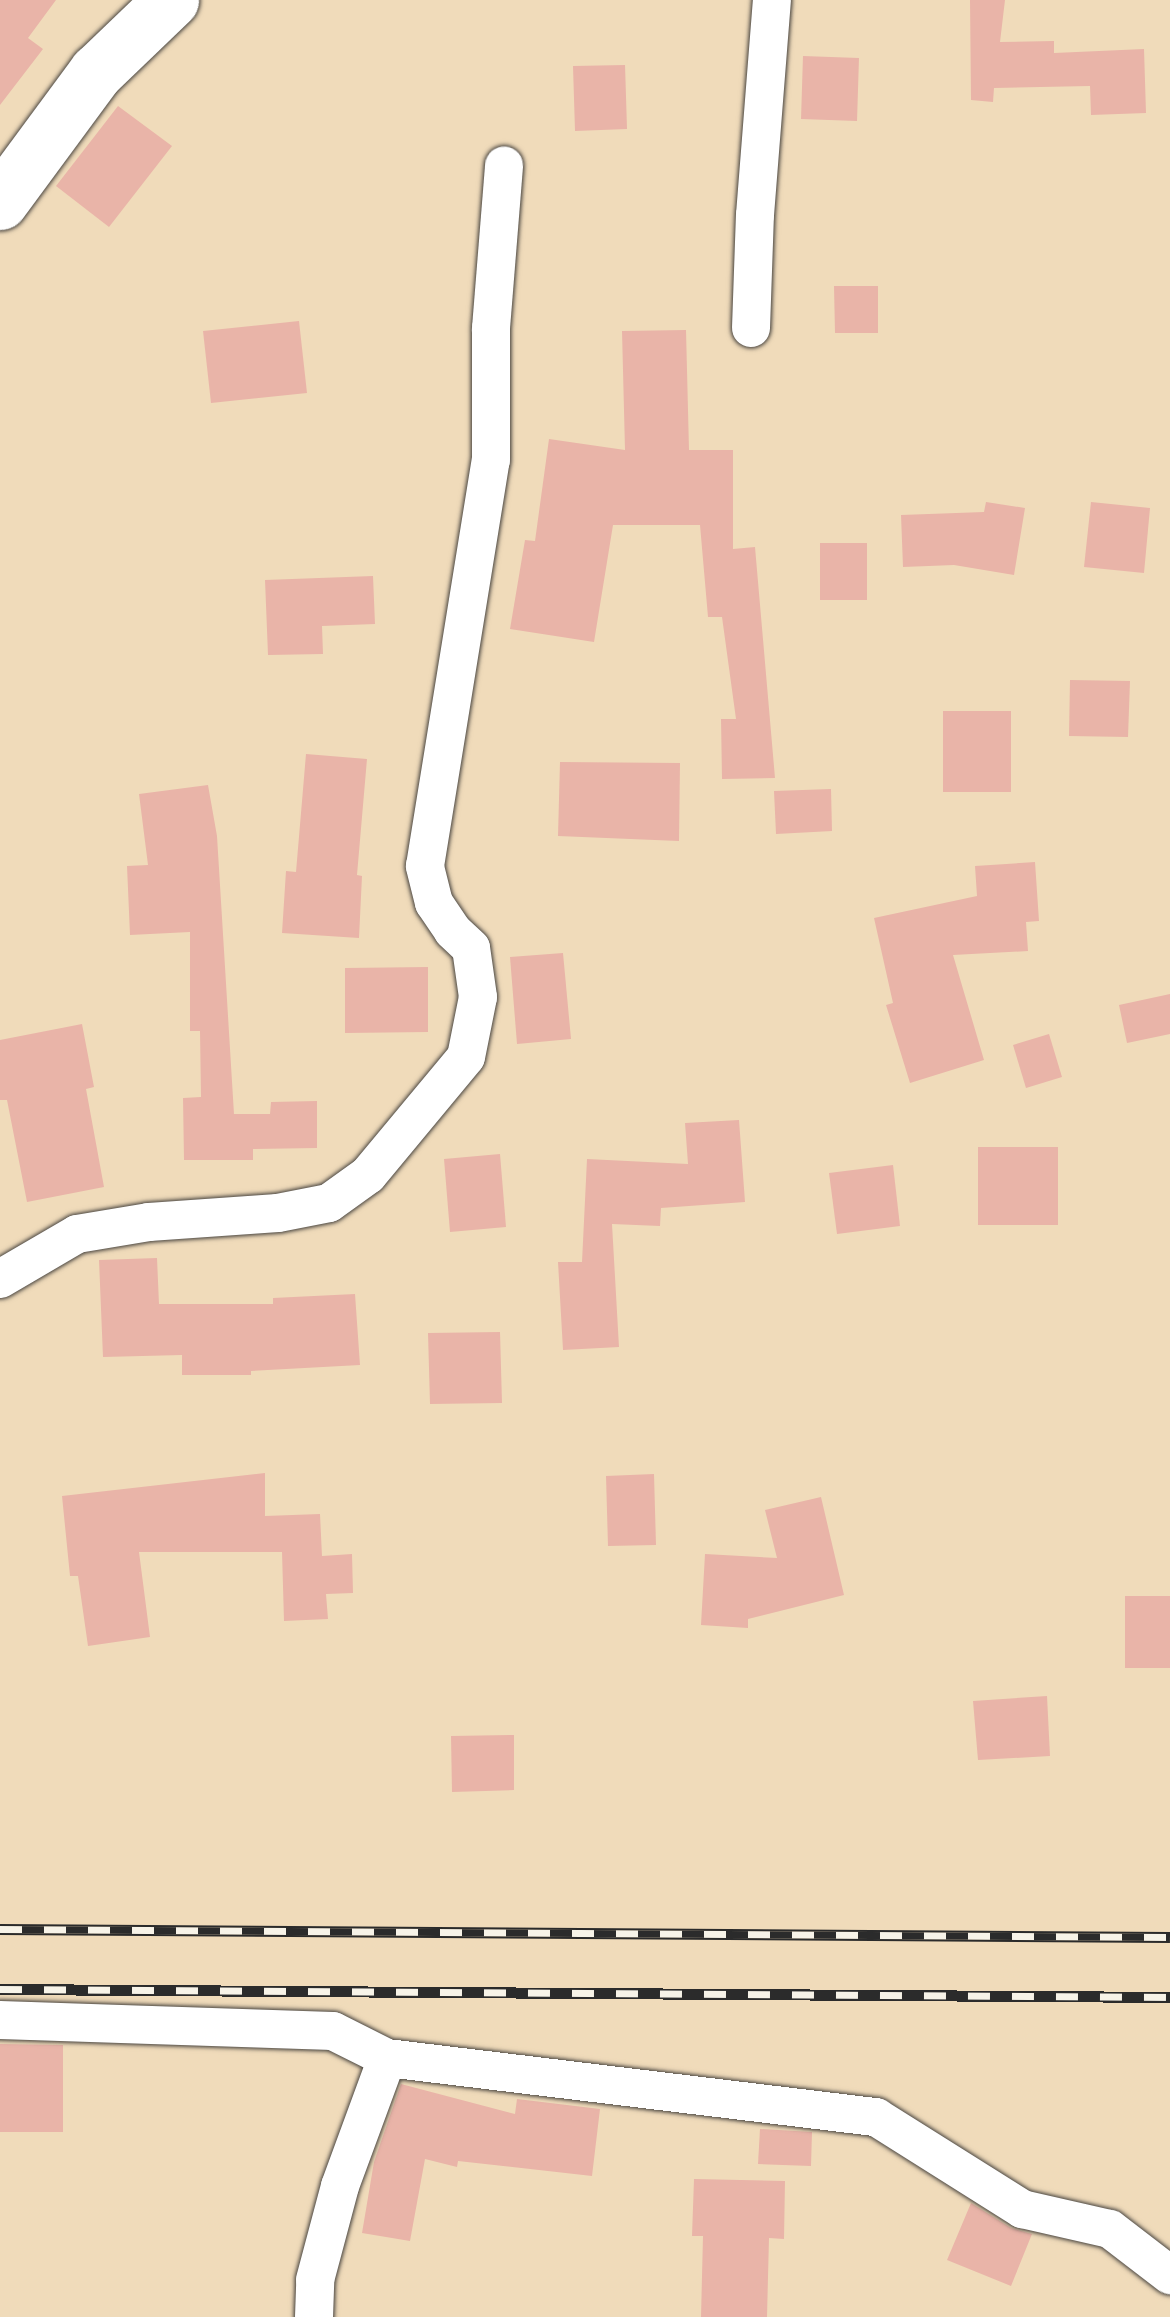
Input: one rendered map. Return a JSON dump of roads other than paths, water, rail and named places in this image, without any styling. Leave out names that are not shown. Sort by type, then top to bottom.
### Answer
[{"type":"main road","points":[[0,202],[96,72],[171,0]]},
{"type":"street","points":[[751,328],[755,215],[772,0]]},
{"type":"street","points":[[0,1279],[77,1234],[148,1222],[278,1213],[328,1202],[368,1175],[466,1057],[478,997],[471,948],[453,931],[434,903],[425,866],[491,460],[491,328],[504,166]]},
{"type":"street","points":[[0,2020],[334,2031],[387,2058],[876,2116],[1022,2209],[1110,2228],[1170,2275]]},
{"type":"street","points":[[314,2317],[314,2280],[340,2186],[387,2058]]},
{"type":"railway","points":[[0,1929],[1170,1937]]},
{"type":"railway","points":[[0,1989],[1170,1997]]}]
